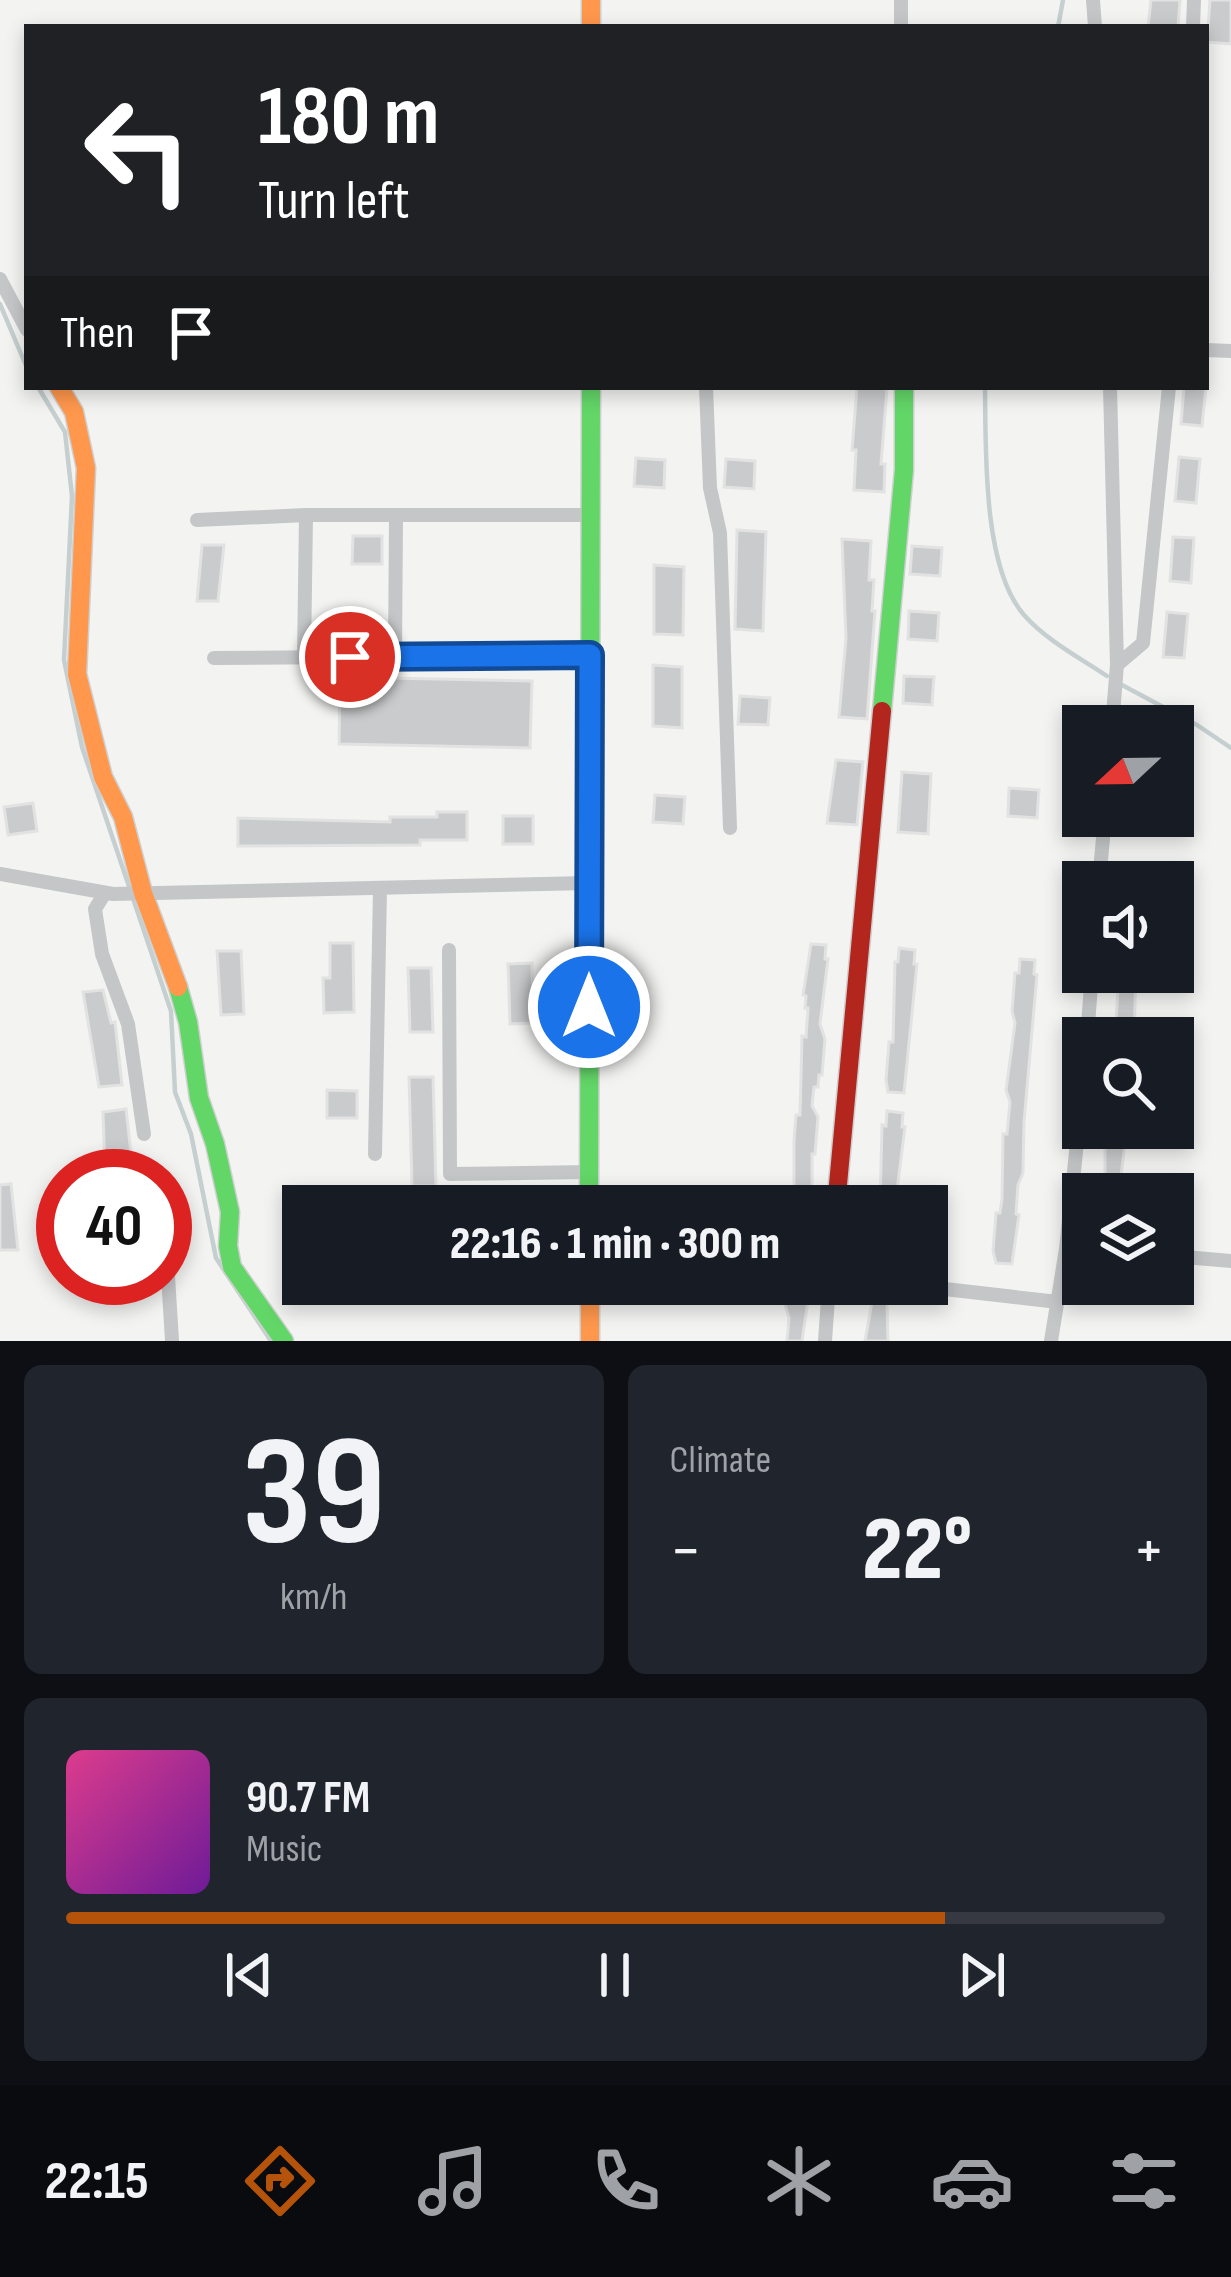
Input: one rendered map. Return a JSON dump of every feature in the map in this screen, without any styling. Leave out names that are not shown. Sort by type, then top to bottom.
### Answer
[{"type":"street","points":[[0,280],[24,324]]},
{"type":"street","points":[[61,390],[74,412],[86,468],[76,674],[103,777],[123,817],[143,893],[170,959],[188,1022],[199,1098],[230,1212],[232,1267],[284,1341]]},
{"type":"street","points":[[589,1185],[591,390]]},
{"type":"street","points":[[706,390],[710,488],[720,533],[730,828]]},
{"type":"street","points":[[838,1185],[904,470],[904,390]]},
{"type":"street","points":[[1110,390],[1117,665],[1114,705]]},
{"type":"street","points":[[1117,665],[1143,643],[1169,390]]},
{"type":"street","points":[[197,520],[306,515],[591,515]]},
{"type":"street","points":[[304,657],[306,515]]},
{"type":"street","points":[[395,657],[396,515]]},
{"type":"street","points":[[214,658],[590,655]]},
{"type":"street","points":[[0,874],[109,893],[589,883]]},
{"type":"street","points":[[375,1154],[380,889]]},
{"type":"street","points":[[109,893],[95,909],[102,954],[128,1024],[144,1134]]},
{"type":"street","points":[[448,950],[449,1174],[589,1172]]},
{"type":"street","points":[[1194,1258],[1231,1261]]},
{"type":"street","points":[[1051,1341],[1062,1276]]},
{"type":"street","points":[[948,1289],[1058,1302]]},
{"type":"street","points":[[170,1305],[172,1341]]},
{"type":"street","points":[[590,1305],[590,1341]]},
{"type":"street","points":[[825,1341],[828,1305]]},
{"type":"building","points":[[1151,0],[1180,0],[1178,24],[1148,24]]},
{"type":"building","points":[[1210,0],[1231,0],[1231,44],[1209,42]]},
{"type":"building","points":[[857,390],[887,390],[881,464],[885,464],[884,492],[854,490],[856,450],[852,450]]},
{"type":"building","points":[[1184,390],[1206,390],[1202,426],[1181,424]]},
{"type":"building","points":[[1179,457],[1200,459],[1196,503],[1175,501]]},
{"type":"building","points":[[636,458],[665,460],[664,488],[634,486]]},
{"type":"building","points":[[726,459],[755,461],[754,489],[724,487]]},
{"type":"building","points":[[737,530],[766,532],[763,631],[735,629]]},
{"type":"building","points":[[353,536],[382,536],[382,564],[352,564]]},
{"type":"building","points":[[1173,537],[1194,538],[1191,583],[1170,581]]},
{"type":"building","points":[[842,539],[871,541],[869,580],[874,580],[875,611],[867,719],[839,717],[846,638]]},
{"type":"building","points":[[202,545],[224,545],[218,601],[197,601]]},
{"type":"building","points":[[912,546],[942,548],[940,576],[910,574]]},
{"type":"building","points":[[654,565],[684,567],[683,635],[654,634]]},
{"type":"building","points":[[909,611],[939,613],[937,641],[908,639]]},
{"type":"building","points":[[1167,612],[1188,614],[1184,658],[1163,657]]},
{"type":"building","points":[[329,620],[359,620],[359,646],[329,646]]},
{"type":"building","points":[[653,665],[682,667],[682,728],[653,726]]},
{"type":"building","points":[[904,676],[934,677],[932,705],[903,703]]},
{"type":"building","points":[[340,677],[532,681],[530,748],[339,744]]},
{"type":"building","points":[[740,696],[770,698],[768,725],[738,724]]},
{"type":"building","points":[[836,760],[863,762],[857,825],[827,823]]},
{"type":"building","points":[[902,772],[931,774],[928,834],[898,832]]},
{"type":"building","points":[[1009,788],[1039,790],[1037,818],[1008,816]]},
{"type":"building","points":[[655,795],[685,797],[683,824],[653,822]]},
{"type":"building","points":[[33,803],[37,831],[8,835],[4,807]]},
{"type":"building","points":[[437,812],[467,812],[467,840],[420,840],[420,845],[238,846],[238,818],[390,822],[390,817],[437,817]]},
{"type":"building","points":[[503,816],[533,816],[533,844],[503,844]]},
{"type":"building","points":[[330,943],[353,943],[354,1012],[324,1013],[323,978],[330,978]]},
{"type":"building","points":[[811,944],[826,945],[822,1075],[814,1087],[812,1106],[818,1117],[812,1185],[794,1185],[802,1036],[806,1037],[808,1008],[803,995]]},
{"type":"building","points":[[899,948],[915,950],[917,964],[904,1093],[888,1092],[886,1080]]},
{"type":"building","points":[[217,951],[241,951],[244,1014],[221,1015]]},
{"type":"building","points":[[1020,959],[1035,960],[1037,975],[1012,1264],[996,1263],[993,1251],[1002,1199],[1003,1134],[1007,1134],[1010,1102],[1006,1090]]},
{"type":"building","points":[[532,963],[533,1023],[510,1024],[508,964]]},
{"type":"building","points":[[408,968],[431,968],[433,1032],[410,1032]]},
{"type":"building","points":[[103,990],[111,1023],[115,1022],[122,1085],[99,1087],[83,992]]},
{"type":"building","points":[[1118,993],[1135,993],[1135,1017],[1116,1017]]},
{"type":"building","points":[[409,1077],[433,1077],[436,1185],[412,1185]]},
{"type":"building","points":[[327,1090],[357,1091],[357,1118],[327,1118]]},
{"type":"building","points":[[126,1109],[131,1149],[104,1149],[103,1112]]},
{"type":"building","points":[[887,1111],[903,1113],[898,1185],[881,1185],[882,1125],[886,1126]]},
{"type":"building","points":[[1105,1149],[1124,1149],[1121,1173],[1105,1173]]},
{"type":"building","points":[[11,1184],[18,1250],[0,1250],[0,1185]]},
{"type":"building","points":[[785,1305],[807,1305],[802,1341],[787,1341]]},
{"type":"building","points":[[871,1305],[887,1305],[888,1341],[865,1341]]},
{"type":"waterway","points":[[1059,24],[1063,0]]},
{"type":"waterway","points":[[0,304],[24,361]]},
{"type":"waterway","points":[[40,390],[65,432],[72,496],[64,660],[82,747],[171,1011],[175,1092],[191,1134],[216,1258],[271,1341]]},
{"type":"waterway","points":[[985,390],[989,506],[1000,568],[1010,594],[1042,633],[1107,676]]},
{"type":"waterway","points":[[1122,685],[1231,748]]},
{"type":"traffic: fast","points":[[589,1185],[591,390]]},
{"type":"traffic: fast","points":[[882,711],[904,470],[904,390]]},
{"type":"traffic: fast","points":[[178,987],[199,1098],[230,1212],[232,1267],[284,1341]]},
{"type":"traffic: slow","points":[[591,0],[591,24]]},
{"type":"traffic: slow","points":[[61,390],[74,412],[86,468],[77,674],[103,777],[123,817],[143,893],[178,987]]},
{"type":"traffic: slow","points":[[590,1305],[590,1341]]},
{"type":"traffic: jam","points":[[838,1185],[882,711]]},
{"type":"route","points":[[350,657],[590,655],[589,1007]]}]
